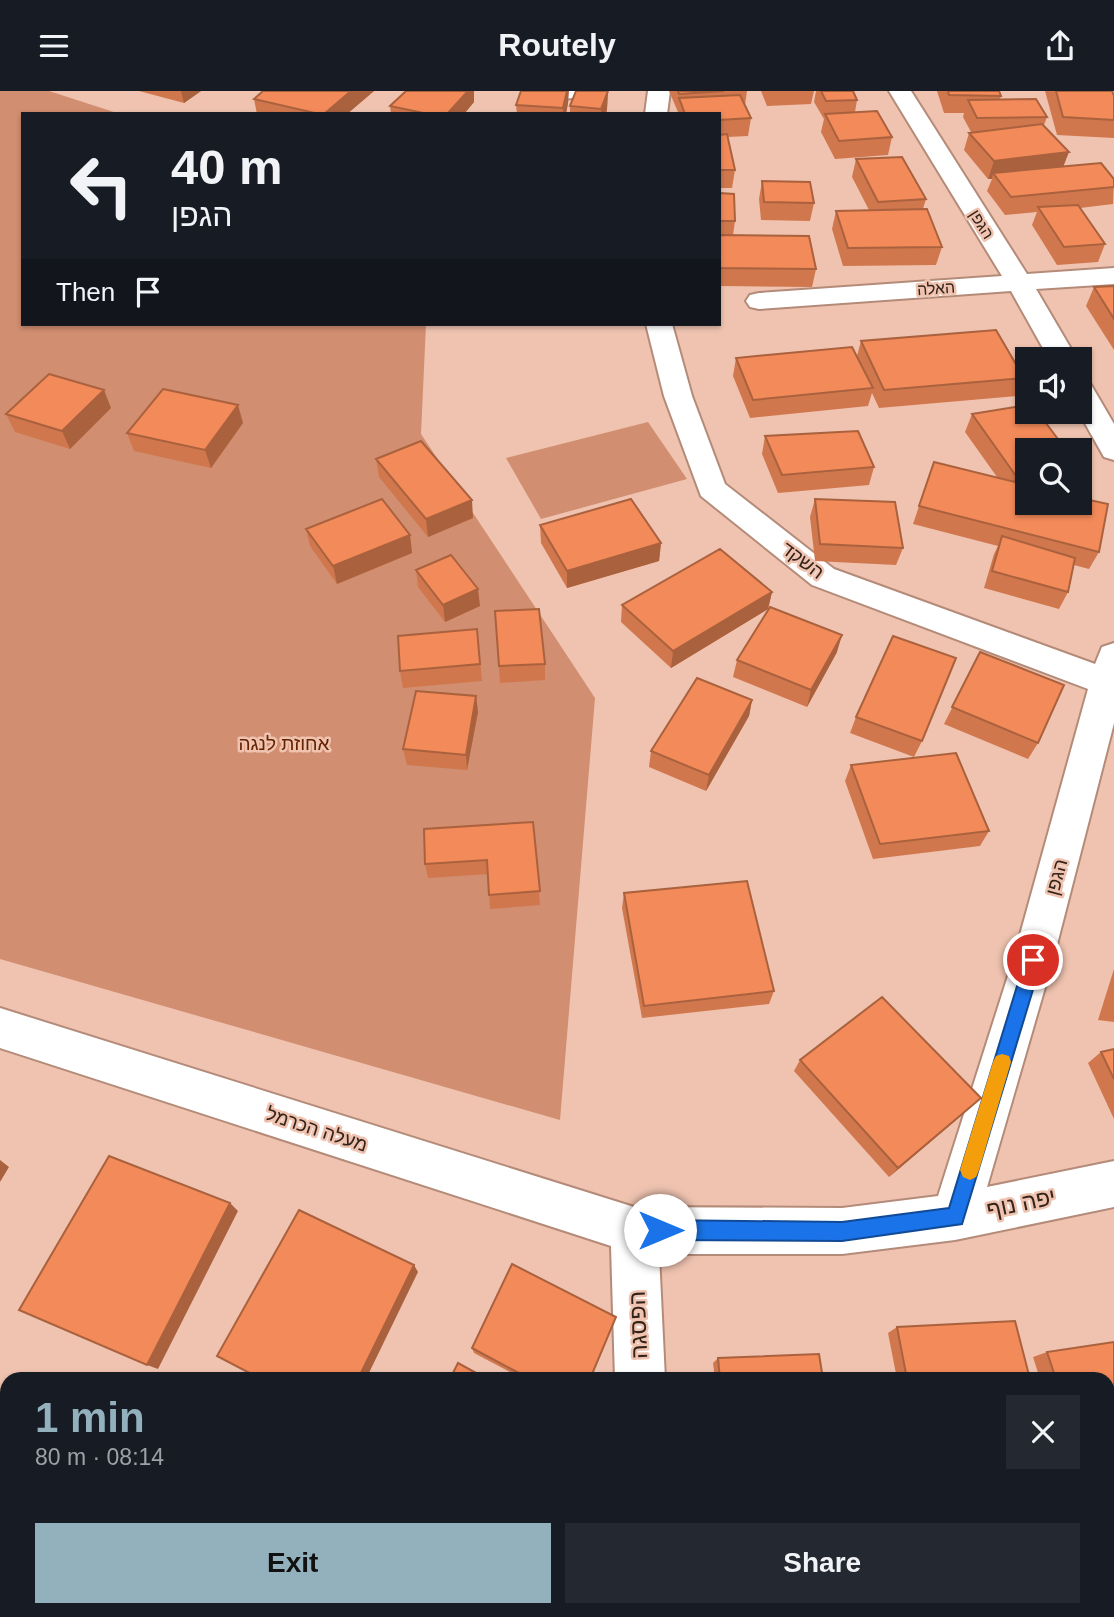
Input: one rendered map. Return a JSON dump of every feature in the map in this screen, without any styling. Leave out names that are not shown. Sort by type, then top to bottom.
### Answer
[{"type":"street","points":[[536,91],[576,91]]},
{"type":"street","points":[[656,112],[659,91]]},
{"type":"street","name":"הגפן","points":[[900,91],[1019,282],[1056,347]]},
{"type":"street","name":"האלה","points":[[759,301],[1114,276]]},
{"type":"street","name":"השקד","points":[[660,326],[678,396],[712,489],[822,577],[1111,670]]},
{"type":"street","points":[[1092,411],[1114,450]]},
{"type":"street","name":"הגפן","points":[[956,1217],[1033,960],[1111,670]]},
{"type":"street","name":"מעלה הכרמל","points":[[0,1028],[634,1230]]},
{"type":"street","name":"יפה נוף","points":[[634,1230],[842,1231],[956,1217],[1114,1184]]},
{"type":"street","name":"הפסגה","points":[[634,1230],[640,1372]]},
{"type":"green space","name":"אחוזת לנגה","points":[[0,91],[49,91],[114,112],[21,112],[21,326],[426,326],[421,434],[595,698],[560,1120],[0,959]]},
{"type":"green space","points":[[648,422],[687,479],[541,519],[506,458]]},
{"type":"building","points":[[263,91],[351,91],[326,112],[310,112],[254,99]]},
{"type":"building","points":[[406,91],[468,91],[449,112],[418,112],[390,106]]},
{"type":"building","points":[[521,91],[567,91],[563,108],[516,105]]},
{"type":"building","points":[[576,91],[608,91],[601,109],[570,106]]},
{"type":"building","points":[[678,91],[724,91],[679,94]]},
{"type":"building","points":[[821,91],[853,91],[857,100],[826,101]]},
{"type":"building","points":[[948,91],[999,91],[1001,96],[949,95]]},
{"type":"building","points":[[1056,91],[1112,91],[1114,120],[1063,117]]},
{"type":"building","points":[[740,95],[751,118],[721,120],[721,112],[684,112],[679,98]]},
{"type":"building","points":[[1036,99],[1047,117],[977,118],[968,100]]},
{"type":"building","points":[[877,111],[892,137],[839,141],[825,114]]},
{"type":"building","points":[[1042,124],[1069,152],[994,161],[969,133]]},
{"type":"building","points":[[727,134],[735,170],[721,170],[721,135]]},
{"type":"building","points":[[902,157],[926,199],[878,202],[856,159]]},
{"type":"building","points":[[1101,163],[1114,179],[1114,187],[1011,197],[993,173]]},
{"type":"building","points":[[762,181],[810,182],[814,203],[764,202]]},
{"type":"building","points":[[721,193],[734,194],[735,221],[721,221]]},
{"type":"building","points":[[1078,205],[1105,244],[1064,247],[1038,207]]},
{"type":"building","points":[[927,209],[942,247],[848,248],[836,211]]},
{"type":"building","points":[[721,235],[809,236],[816,269],[721,268]]},
{"type":"building","points":[[1114,286],[1114,319],[1094,287]]},
{"type":"building","points":[[996,330],[1015,363],[1015,379],[884,390],[861,341]]},
{"type":"building","points":[[852,347],[873,388],[753,400],[736,358]]},
{"type":"building","points":[[49,374],[104,390],[62,431],[6,414]]},
{"type":"building","points":[[163,389],[238,405],[205,450],[127,433]]},
{"type":"building","points":[[1015,407],[1015,424],[1047,424],[1057,438],[1015,438],[1015,475],[972,414]]},
{"type":"building","points":[[858,431],[874,467],[782,475],[765,436]]},
{"type":"building","points":[[421,441],[472,500],[426,519],[376,459]]},
{"type":"building","points":[[934,462],[1015,482],[1015,515],[1092,515],[1092,501],[1108,504],[1099,552],[919,506]]},
{"type":"building","points":[[382,499],[410,535],[333,566],[306,529]]},
{"type":"building","points":[[631,499],[661,543],[567,571],[540,525]]},
{"type":"building","points":[[815,499],[895,502],[903,548],[820,544]]},
{"type":"building","points":[[1002,536],[1075,558],[1068,592],[992,571]]},
{"type":"building","points":[[720,549],[772,592],[673,651],[622,605]]},
{"type":"building","points":[[451,555],[478,589],[443,605],[416,570]]},
{"type":"building","points":[[770,607],[842,635],[811,690],[737,660]]},
{"type":"building","points":[[539,609],[545,664],[499,666],[495,611]]},
{"type":"building","points":[[477,629],[480,664],[400,671],[398,636]]},
{"type":"building","points":[[893,636],[956,658],[922,741],[856,717]]},
{"type":"building","points":[[980,652],[1064,685],[1038,743],[952,707]]},
{"type":"building","points":[[697,678],[752,700],[709,775],[651,751]]},
{"type":"building","points":[[416,691],[476,696],[466,755],[403,749]]},
{"type":"building","points":[[956,753],[989,831],[880,844],[851,765]]},
{"type":"building","points":[[533,822],[540,891],[489,895],[487,860],[425,864],[424,829]]},
{"type":"building","points":[[747,881],[774,991],[644,1006],[624,893]]},
{"type":"building","points":[[882,997],[981,1098],[898,1168],[800,1060]]},
{"type":"building","points":[[1114,1049],[1114,1079],[1101,1052]]},
{"type":"building","points":[[109,1156],[230,1203],[147,1365],[19,1310]]},
{"type":"building","points":[[299,1210],[414,1265],[361,1372],[248,1372],[217,1356]]},
{"type":"building","points":[[512,1264],[616,1317],[593,1372],[517,1372],[472,1348]]},
{"type":"building","points":[[1015,1321],[1028,1372],[906,1372],[897,1327]]},
{"type":"building","points":[[1114,1342],[1114,1372],[1054,1372],[1047,1352]]},
{"type":"building","points":[[819,1354],[822,1372],[719,1372],[718,1358]]},
{"type":"building","points":[[458,1363],[474,1372],[454,1372]]},
{"type":"slow traffic","points":[[970,1170],[1002,1062]]},
{"type":"route","points":[[660,1230],[842,1231],[956,1217],[1033,960]]}]
